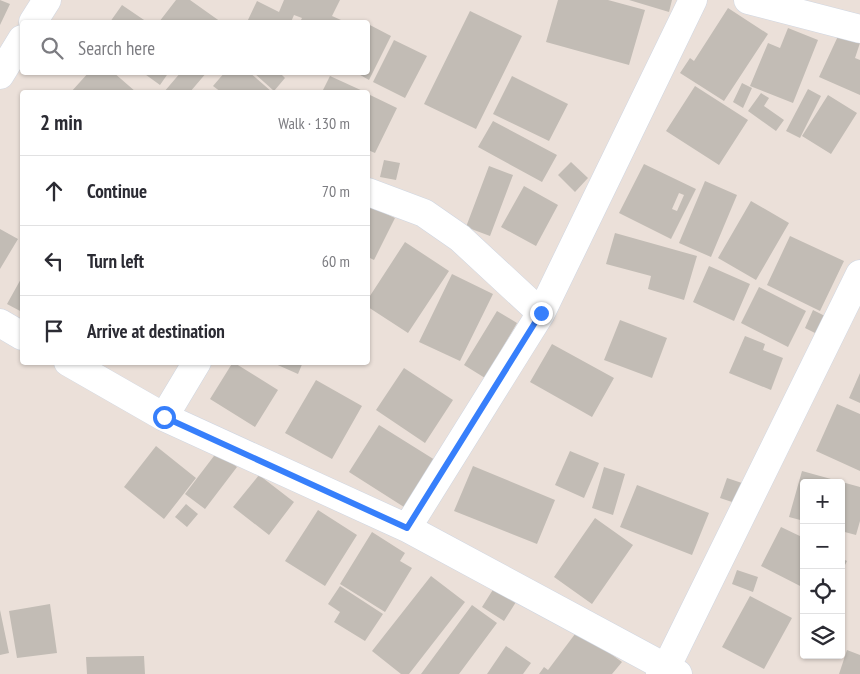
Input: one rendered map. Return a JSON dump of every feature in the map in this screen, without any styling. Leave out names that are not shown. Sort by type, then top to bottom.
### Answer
[{"type":"street","points":[[34,20],[47,0]]},
{"type":"street","points":[[407,528],[541,313],[692,0]]},
{"type":"street","points":[[748,0],[860,29]]},
{"type":"street","points":[[0,75],[20,42]]},
{"type":"street","points":[[370,193],[424,213],[460,238],[541,313]]},
{"type":"street","points":[[73,365],[164,417],[407,528],[668,672],[860,274]]},
{"type":"street","points":[[0,324],[20,335]]},
{"type":"street","points":[[164,417],[195,365]]},
{"type":"building","points":[[0,0],[10,4],[0,25]]},
{"type":"building","points":[[176,0],[190,0],[218,20],[161,20]]},
{"type":"building","points":[[284,0],[340,0],[332,16],[341,20],[301,20],[302,18],[294,15],[292,20],[248,20],[257,1],[279,12]]},
{"type":"building","points":[[558,0],[608,0],[645,10],[629,65],[546,42]]},
{"type":"building","points":[[629,0],[672,0],[669,12]]},
{"type":"building","points":[[122,5],[144,20],[111,20]]},
{"type":"building","points":[[728,8],[768,34],[724,101],[680,73],[690,58],[694,61]]},
{"type":"building","points":[[470,11],[522,36],[476,129],[424,104]]},
{"type":"building","points":[[370,25],[391,36],[369,80],[360,75],[370,75]]},
{"type":"building","points":[[788,28],[818,40],[793,103],[750,86],[768,43],[780,48]]},
{"type":"building","points":[[839,34],[860,43],[855,58],[860,60],[860,95],[819,77]]},
{"type":"building","points":[[394,40],[427,56],[405,98],[373,82]]},
{"type":"building","points":[[86,75],[116,75],[134,90],[73,90]]},
{"type":"building","points":[[146,75],[167,75],[160,85]]},
{"type":"building","points":[[178,75],[204,75],[192,90],[166,90]]},
{"type":"building","points":[[222,75],[252,75],[270,90],[218,90],[213,86]]},
{"type":"building","points":[[256,75],[282,75],[285,78],[273,90]]},
{"type":"building","points":[[330,76],[361,90],[323,90]]},
{"type":"building","points":[[512,76],[568,104],[549,141],[493,114]]},
{"type":"building","points":[[742,83],[752,88],[743,108],[733,102]]},
{"type":"building","points":[[695,86],[748,120],[719,165],[666,131]]},
{"type":"building","points":[[808,89],[821,96],[800,138],[786,131]]},
{"type":"building","points":[[761,93],[769,98],[764,106],[784,120],[776,131],[748,111]]},
{"type":"building","points":[[370,95],[397,108],[375,153],[370,151]]},
{"type":"building","points":[[828,95],[857,113],[831,154],[802,136]]},
{"type":"building","points":[[493,121],[557,155],[542,182],[478,147]]},
{"type":"building","points":[[384,160],[400,163],[396,180],[380,177]]},
{"type":"building","points":[[571,162],[588,178],[575,192],[558,175]]},
{"type":"building","points":[[644,164],[696,189],[671,239],[619,213]],"holes":[[[679,193],[684,195],[677,211],[672,209]]]},
{"type":"building","points":[[489,166],[513,175],[490,236],[466,227]]},
{"type":"building","points":[[705,181],[737,195],[711,257],[679,243]]},
{"type":"building","points":[[524,186],[558,205],[536,246],[501,227]]},
{"type":"building","points":[[751,201],[789,223],[756,280],[718,258]]},
{"type":"building","points":[[370,206],[395,218],[374,260],[370,258]]},
{"type":"building","points":[[0,229],[18,239],[0,269]]},
{"type":"building","points":[[615,233],[697,256],[684,300],[648,289],[651,276],[606,264]]},
{"type":"building","points":[[790,236],[844,261],[820,311],[767,285]]},
{"type":"building","points":[[405,242],[449,271],[408,333],[370,308],[370,296]]},
{"type":"building","points":[[709,266],[750,284],[734,321],[693,302]]},
{"type":"building","points":[[452,274],[493,294],[460,361],[419,342]]},
{"type":"building","points":[[20,281],[20,311],[7,304]]},
{"type":"building","points":[[759,287],[806,311],[788,347],[741,323]]},
{"type":"building","points":[[813,310],[827,317],[819,335],[805,328]]},
{"type":"building","points":[[497,311],[517,323],[485,378],[464,365]]},
{"type":"building","points":[[620,320],[667,338],[652,378],[604,360]]},
{"type":"building","points":[[745,336],[765,344],[763,350],[783,358],[771,390],[729,373]]},
{"type":"building","points":[[552,344],[614,378],[592,417],[530,382]]},
{"type":"building","points":[[231,365],[238,365],[278,390],[255,427],[210,399]]},
{"type":"building","points":[[278,365],[302,365],[298,374]]},
{"type":"building","points":[[404,368],[453,400],[425,443],[376,410]]},
{"type":"building","points":[[860,373],[860,403],[849,398]]},
{"type":"building","points":[[316,380],[362,406],[332,459],[285,433]]},
{"type":"building","points":[[837,404],[860,414],[860,471],[816,451]]},
{"type":"building","points":[[379,425],[435,460],[404,507],[349,472]]},
{"type":"building","points":[[156,446],[196,478],[164,519],[124,487]]},
{"type":"building","points":[[570,451],[599,463],[584,498],[555,485]]},
{"type":"building","points":[[217,452],[237,467],[205,509],[185,494]]},
{"type":"building","points":[[473,466],[555,500],[537,544],[454,511]]},
{"type":"building","points":[[604,467],[625,474],[613,515],[592,508]]},
{"type":"building","points":[[802,471],[831,479],[800,479],[800,520],[789,517]]},
{"type":"building","points":[[259,475],[294,502],[269,535],[233,507]]},
{"type":"building","points":[[727,478],[742,483],[735,503],[720,498]]},
{"type":"building","points":[[845,483],[860,487],[860,521],[856,535],[845,532]]},
{"type":"building","points":[[637,485],[709,513],[692,555],[620,527]]},
{"type":"building","points":[[186,504],[198,514],[187,527],[175,517]]},
{"type":"building","points":[[318,510],[357,535],[325,586],[285,561]]},
{"type":"building","points":[[595,518],[633,545],[592,604],[554,577]]},
{"type":"building","points":[[781,527],[800,536],[800,586],[761,566]]},
{"type":"building","points":[[372,532],[405,553],[400,561],[412,568],[385,612],[340,584]]},
{"type":"building","points":[[737,570],[758,577],[753,592],[732,584]]},
{"type":"building","points":[[431,576],[465,602],[409,674],[401,674],[372,651]]},
{"type":"building","points":[[340,586],[383,614],[365,641],[334,622],[340,612],[328,604]]},
{"type":"building","points":[[494,588],[516,602],[504,621],[482,607]]},
{"type":"building","points":[[750,596],[792,618],[764,669],[722,647]]},
{"type":"building","points":[[50,604],[57,653],[17,658],[9,611]]},
{"type":"building","points":[[472,605],[497,623],[459,674],[421,674]]},
{"type":"building","points":[[0,610],[9,653],[0,655]]},
{"type":"building","points":[[578,630],[622,662],[612,674],[539,674],[544,667],[548,670]]},
{"type":"building","points":[[506,646],[531,663],[523,674],[487,674]]},
{"type":"building","points":[[847,650],[860,655],[860,674],[839,674]]},
{"type":"building","points":[[144,656],[145,674],[87,674],[86,657]]},
{"type":"route","points":[[164,417],[407,528],[541,313]]}]
